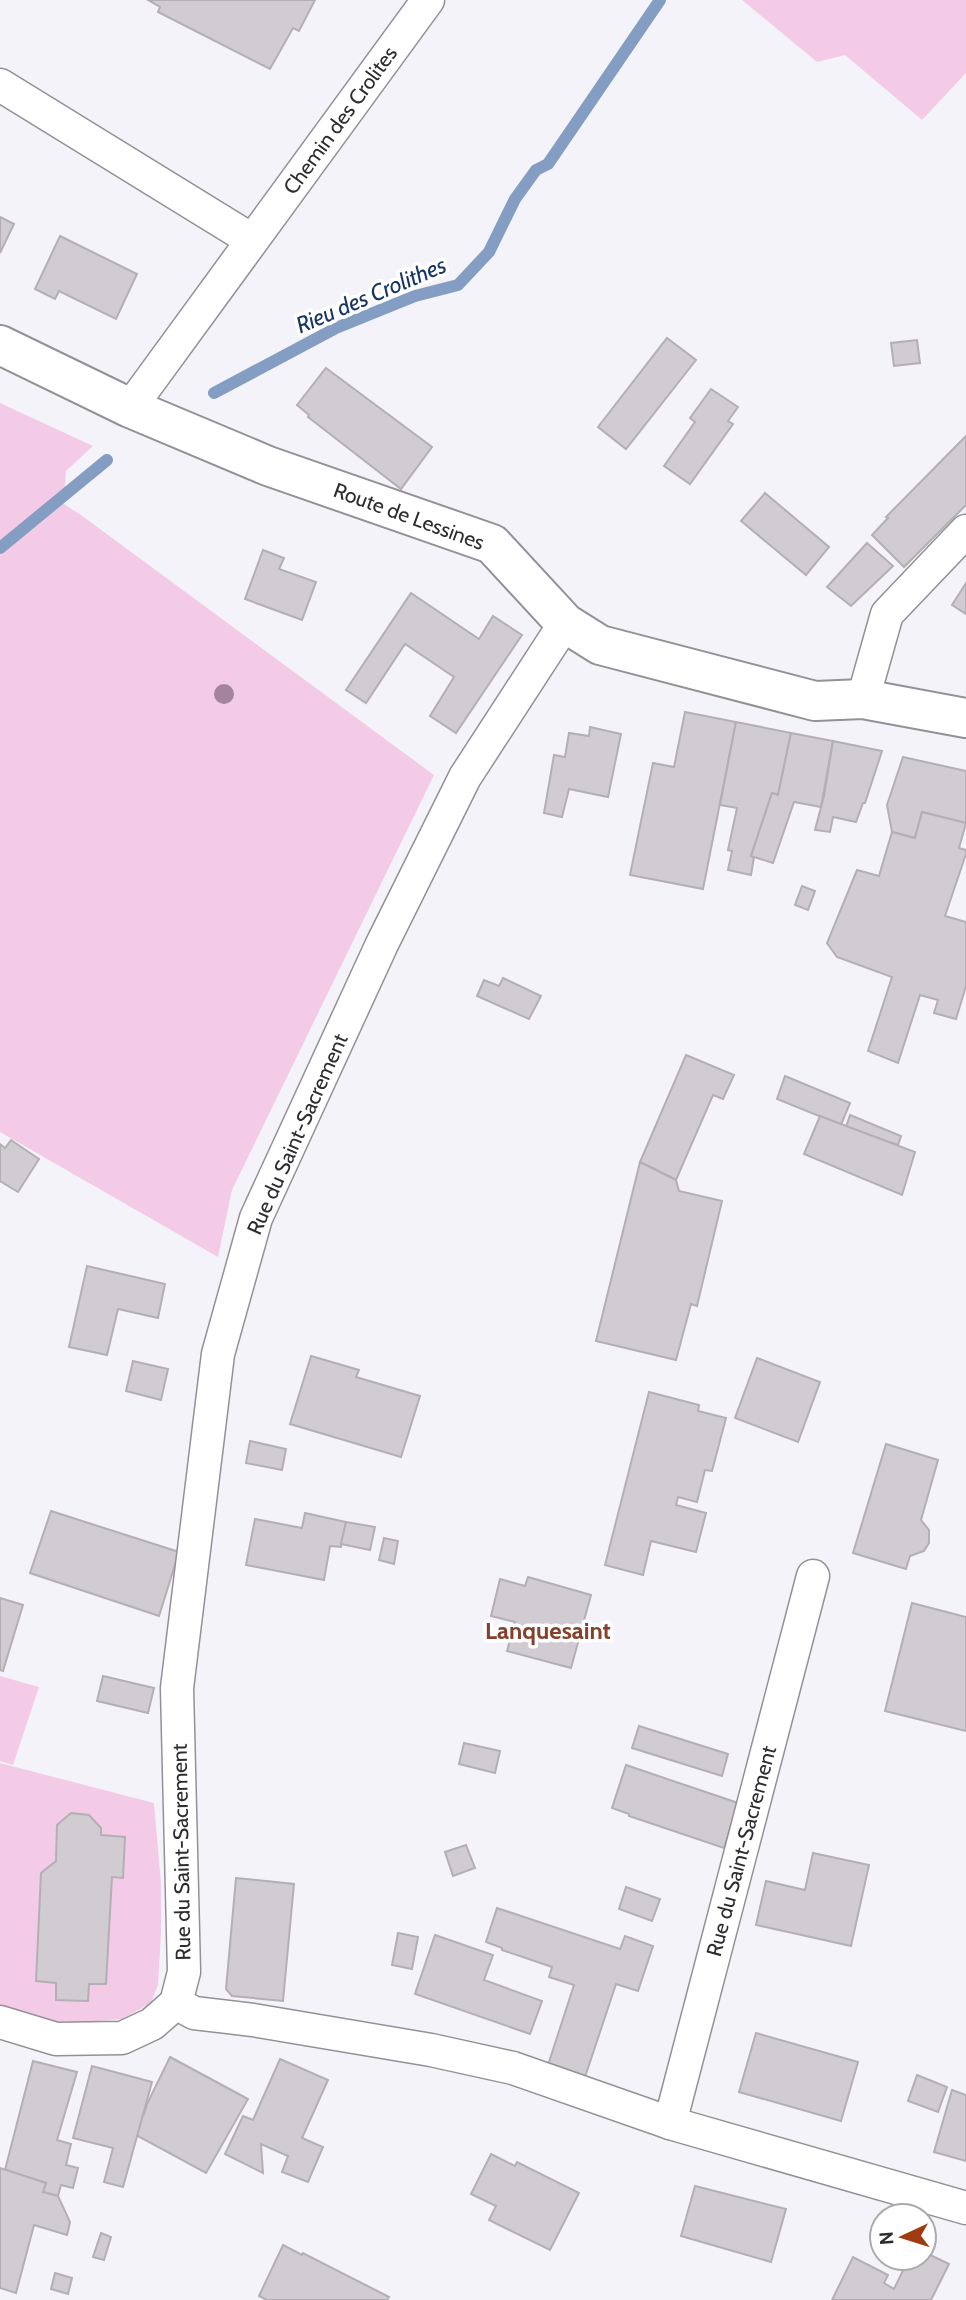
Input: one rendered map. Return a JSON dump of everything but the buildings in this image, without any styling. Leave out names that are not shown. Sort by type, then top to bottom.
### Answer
[{"type":"main road","name":"Route de Lessines","points":[[0,345],[130,408],[268,466],[492,544],[565,623],[600,645],[815,701],[863,699],[966,718]]},
{"type":"street","name":"Chemin des Crolites","points":[[130,408],[428,0]]},
{"type":"street","points":[[0,85],[252,240]]},
{"type":"street","points":[[863,699],[887,614],[966,531]]},
{"type":"street","name":"Rue du Saint-Sacrement","points":[[176,2003],[184,1972],[177,1688],[218,1354],[256,1218],[382,944],[465,777],[565,623]]},
{"type":"street","name":"Rue du Saint-Sacrement","points":[[670,2123],[813,1576]]},
{"type":"street","points":[[0,2022],[56,2039],[122,2038],[152,2024],[176,2003],[194,2013],[253,2020],[431,2050],[513,2068],[670,2123],[966,2208]]},
{"type":"shaded area","points":[[742,0],[966,0],[966,73],[922,120],[845,55],[817,62]]},
{"type":"shaded area","points":[[0,403],[93,446],[66,471],[64,504],[434,775],[232,1190],[218,1257],[0,1132]]},
{"type":"shaded area","points":[[0,1676],[39,1687],[13,1765],[0,1761]]},
{"type":"shaded area","points":[[0,1763],[154,1803],[161,1884],[161,1933],[158,1985],[151,2003],[122,2019],[65,2024],[0,2006]],"holes":[[[71,1813],[89,1815],[101,1828],[101,1835],[125,1837],[123,1878],[112,1877],[89,1984],[88,2001],[56,2000],[56,1983],[36,1981],[41,1873],[56,1861],[57,1825]]]},
{"type":"waterway","name":"Rieu des Crolithes","points":[[214,393],[336,328],[415,296],[458,285],[489,252],[515,199],[536,170],[548,164],[660,0]]},
{"type":"waterway","name":"Rieu des Crolithes","points":[[0,548],[107,460]]},
{"type":"district","name":"Lanquesaint","points":[[548,1630]]}]
